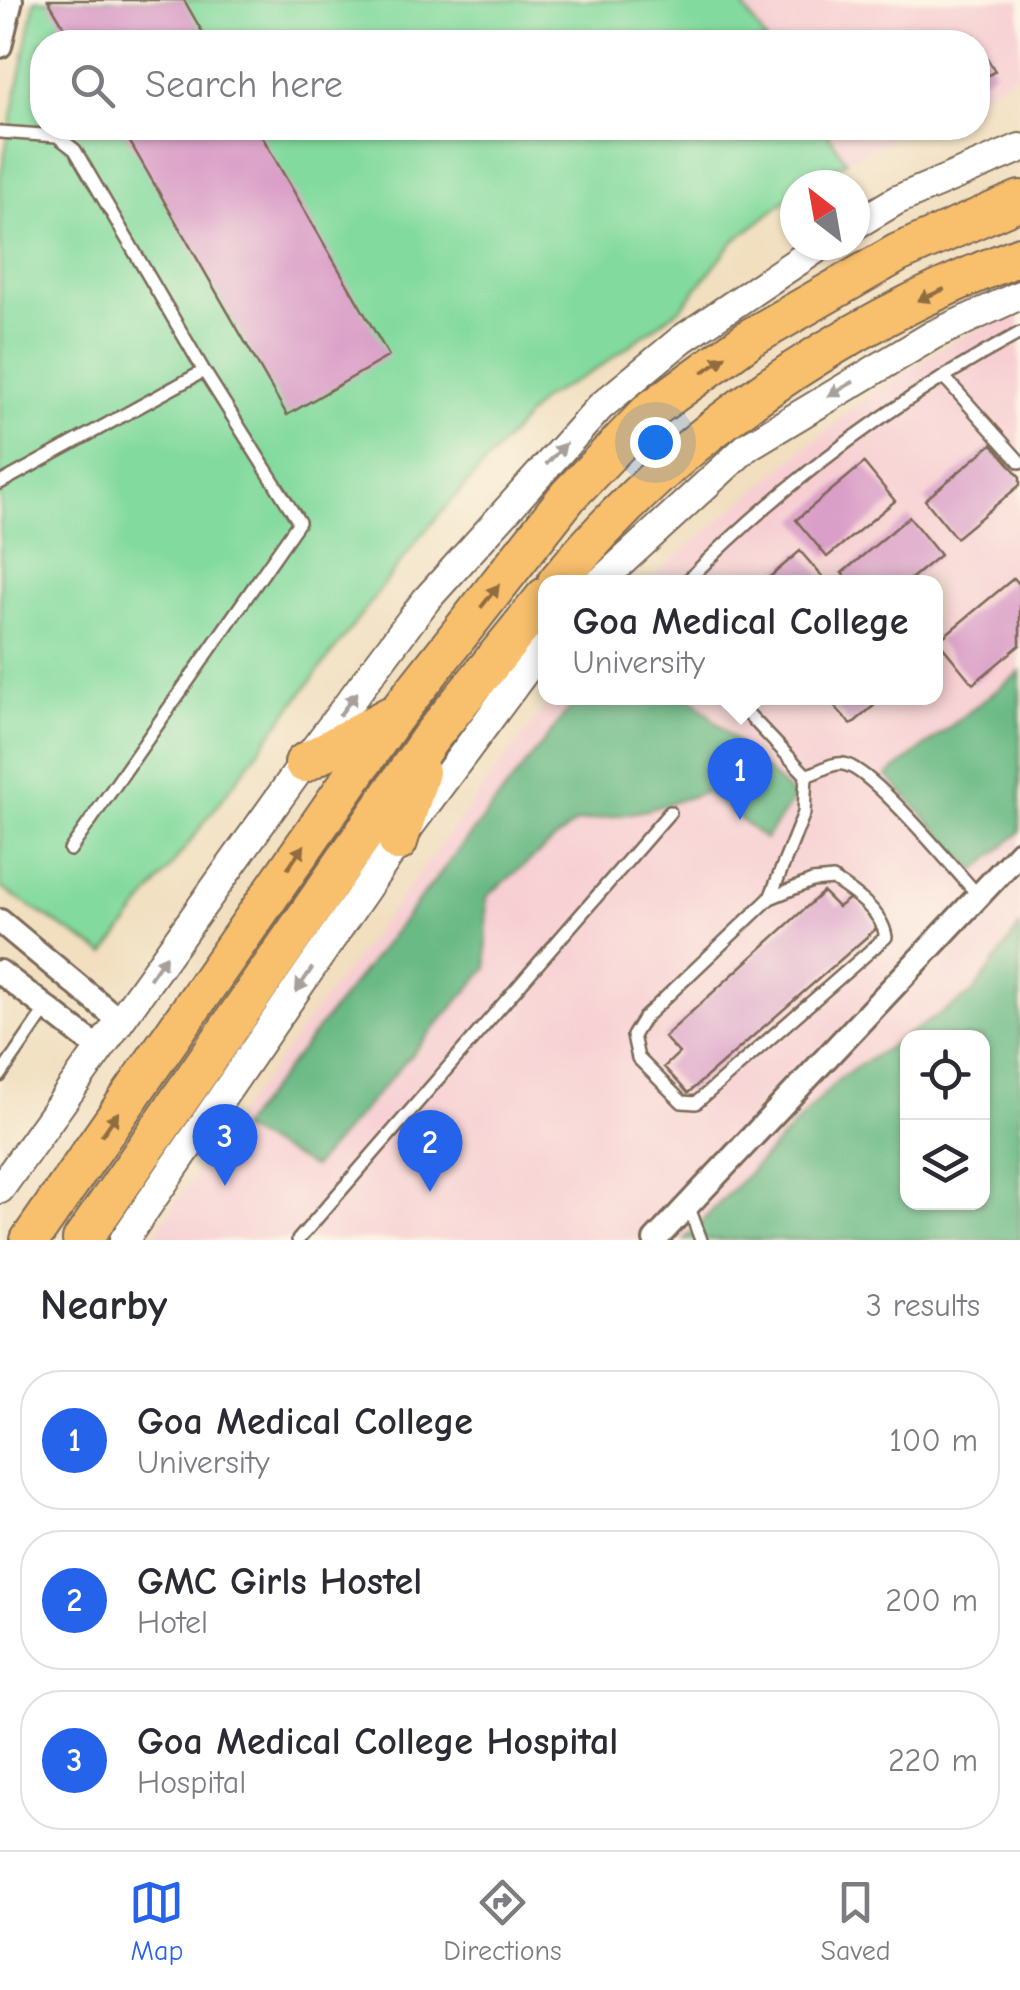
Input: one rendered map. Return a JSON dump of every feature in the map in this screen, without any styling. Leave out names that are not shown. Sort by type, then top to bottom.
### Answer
[{"type":"highway","points":[[30,1240],[401,710],[568,496],[651,410],[750,338],[828,290],[967,220],[1020,200]]},
{"type":"highway","points":[[563,575],[669,463],[744,404],[875,320],[1020,256]]},
{"type":"highway","points":[[82,1240],[431,736],[538,606]]},
{"type":"highway","points":[[304,762],[401,710]]},
{"type":"highway","points":[[398,842],[431,736]]},
{"type":"street","points":[[0,46],[11,0]]},
{"type":"street","points":[[870,216],[897,200],[1020,148]]},
{"type":"street","points":[[0,1189],[304,762],[426,600],[600,408],[682,338],[799,260]]},
{"type":"street","points":[[608,575],[748,446],[933,334],[1020,295]]},
{"type":"street","points":[[124,1240],[398,842],[538,653]]},
{"type":"street","points":[[656,1240],[976,894],[1020,852]]},
{"type":"street","points":[[0,921],[120,1020]]},
{"type":"street","points":[[0,972],[102,1050]]},
{"type":"lane","points":[[0,132],[30,134]]},
{"type":"lane","points":[[62,140],[75,150],[204,371],[300,522],[70,850]]},
{"type":"lane","points":[[693,575],[734,533],[805,474],[944,377],[1020,333]]},
{"type":"lane","points":[[0,483],[204,371]]},
{"type":"lane","points":[[944,377],[1020,462]]},
{"type":"lane","points":[[739,705],[806,774],[804,813],[770,898],[644,1018],[633,1036],[638,1058],[682,1102],[696,1103],[886,937],[884,925],[859,897],[833,878],[770,898]]},
{"type":"lane","points":[[806,774],[842,764],[854,769],[894,804],[976,894]]},
{"type":"lane","points":[[298,1240],[670,812]]},
{"type":"lane","points":[[0,1076],[46,1009]]},
{"type":"lane","points":[[688,1205],[701,1240]]},
{"type":"shaded area","points":[[739,0],[1020,0],[1020,73],[990,89],[990,30],[759,30]]},
{"type":"shaded area","points":[[832,140],[889,140],[846,161]]},
{"type":"shaded area","points":[[1020,309],[1020,1225],[1006,1240],[151,1240],[213,1147],[546,705],[943,705],[943,575],[654,575],[864,399],[943,347]]},
{"type":"green space","points":[[35,0],[739,0],[759,30],[30,30],[30,140],[832,140],[846,161],[831,170],[780,170],[780,205],[733,242],[682,307],[597,369],[542,399],[419,538],[105,954],[0,887],[0,178]]},
{"type":"green space","points":[[1020,672],[1020,832],[975,871],[887,776]]},
{"type":"green space","points":[[572,705],[698,705],[795,798],[765,839],[706,792],[647,810],[575,823],[486,897],[487,968],[313,1167],[239,1129]]},
{"type":"green space","points":[[1020,926],[1020,1240],[684,1240],[840,1078],[900,1040],[900,1210],[990,1210],[990,1030],[915,1030],[973,993]]},
{"type":"building","points":[[48,0],[184,0],[201,30],[66,30]]},
{"type":"building","points":[[129,140],[264,140],[389,356],[287,415]]},
{"type":"building","points":[[992,444],[1020,477],[1020,485],[956,538],[925,500]]},
{"type":"building","points":[[864,463],[895,501],[827,557],[796,520]]},
{"type":"building","points":[[909,517],[940,555],[916,575],[842,573]]},
{"type":"building","points":[[800,551],[821,575],[772,575]]},
{"type":"building","points":[[1014,578],[1020,585],[1020,645],[973,684],[943,647],[943,637]]},
{"type":"building","points":[[834,705],[875,705],[851,725]]},
{"type":"building","points":[[823,892],[838,907],[853,896],[878,927],[688,1093],[664,1067],[679,1053],[664,1037]]},
{"type":"place","name":"Goa Medical College","points":[[740,820]]},
{"type":"place","name":"Goa Medical College Hospital","points":[[225,1186]]},
{"type":"place","name":"GMC Girls Hostel","points":[[430,1192]]}]
